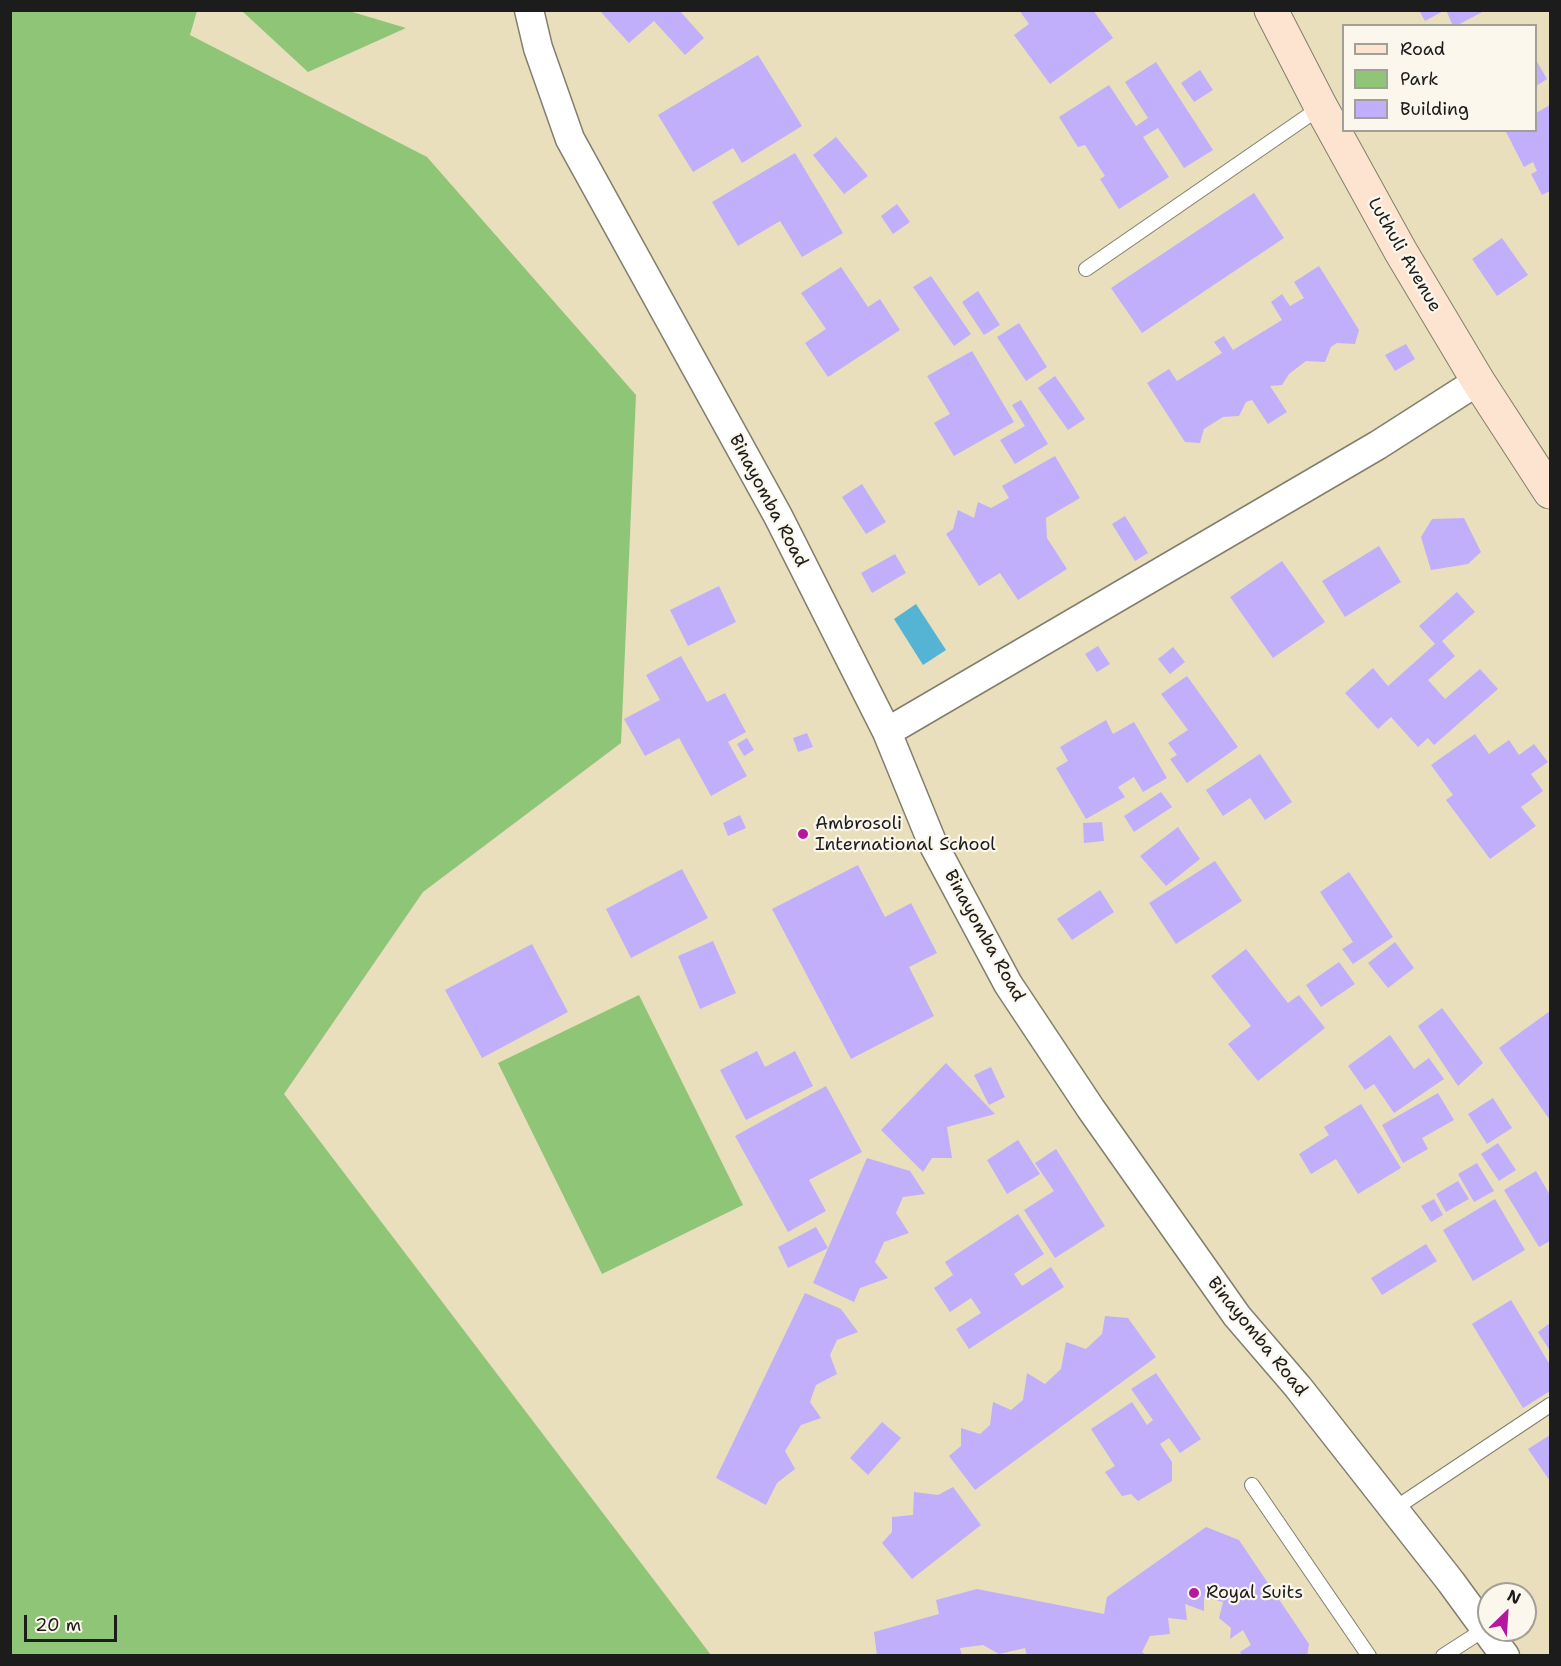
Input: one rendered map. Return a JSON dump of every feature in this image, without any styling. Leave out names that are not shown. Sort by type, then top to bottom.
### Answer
[{"type":"street","name":"Binayomba Road","points":[[528,10],[538,48],[570,139],[778,516],[887,732],[932,842],[1008,984],[1091,1109],[1237,1316],[1298,1387],[1477,1618]]},
{"type":"street","name":"Luthuli Avenue","points":[[1271,10],[1321,107],[1401,252],[1478,381],[1551,492]]},
{"type":"street","points":[[887,732],[1378,445],[1478,381]]},
{"type":"street","name":"Binayomba Road","points":[[1495,1642],[1505,1656]]},
{"type":"lane","points":[[1086,269],[1321,107]]},
{"type":"lane","points":[[1394,1509],[1551,1404]]},
{"type":"lane","points":[[1252,1485],[1369,1656]]},
{"type":"lane","points":[[1443,1656],[1477,1634]]},
{"type":"green space","points":[[11,10],[197,11],[190,35],[427,157],[636,395],[621,743],[423,892],[284,1094],[711,1655],[11,1655]]},
{"type":"green space","points":[[242,11],[349,11],[406,28],[308,72]]},
{"type":"green space","points":[[639,995],[743,1205],[602,1274],[498,1063]]},
{"type":"water","points":[[916,604],[946,650],[923,665],[894,619]]},
{"type":"building","points":[[599,10],[679,10],[704,38],[685,55],[654,21],[629,43]]},
{"type":"building","points":[[1019,10],[1093,10],[1113,38],[1050,84],[1014,35],[1029,24]]},
{"type":"building","points":[[1419,10],[1445,10],[1425,21]]},
{"type":"building","points":[[1446,10],[1486,10],[1460,24],[1452,24]]},
{"type":"building","points":[[758,55],[802,126],[742,163],[733,148],[693,172],[658,115]]},
{"type":"building","points":[[1156,62],[1213,150],[1184,168],[1158,128],[1143,137],[1169,177],[1119,209],[1100,179],[1105,176],[1085,145],[1078,147],[1059,117],[1109,85],[1136,126],[1148,118],[1125,82]]},
{"type":"building","points":[[1537,62],[1547,79],[1537,85]]},
{"type":"building","points":[[1200,70],[1213,90],[1194,102],[1181,83]]},
{"type":"building","points":[[1550,105],[1550,191],[1542,195],[1531,174],[1537,171],[1533,162],[1524,167],[1506,132],[1537,132],[1537,112]]},
{"type":"building","points":[[836,137],[868,176],[844,194],[813,155]]},
{"type":"building","points":[[795,153],[843,233],[802,257],[780,221],[738,246],[712,202]]},
{"type":"building","points":[[1254,193],[1284,238],[1142,333],[1111,288]]},
{"type":"building","points":[[897,204],[910,222],[893,234],[881,216]]},
{"type":"building","points":[[1502,238],[1528,275],[1497,296],[1472,259]]},
{"type":"building","points":[[1319,266],[1359,330],[1355,344],[1337,343],[1331,347],[1325,362],[1306,361],[1289,374],[1282,385],[1270,386],[1287,412],[1268,424],[1252,400],[1246,402],[1239,416],[1223,417],[1204,429],[1200,443],[1185,442],[1147,383],[1169,369],[1177,381],[1222,353],[1214,342],[1224,336],[1233,350],[1282,320],[1271,302],[1282,294],[1290,306],[1304,298],[1294,282]]},
{"type":"building","points":[[841,267],[868,307],[880,299],[900,330],[828,377],[805,343],[826,329],[801,293]]},
{"type":"building","points":[[931,276],[971,334],[954,346],[913,287]]},
{"type":"building","points":[[978,291],[1000,325],[984,335],[962,302]]},
{"type":"building","points":[[1019,323],[1047,367],[1026,381],[997,337]]},
{"type":"building","points":[[1406,344],[1415,359],[1395,371],[1385,355]]},
{"type":"building","points":[[972,351],[1014,422],[954,456],[934,423],[950,414],[927,376]]},
{"type":"building","points":[[1055,376],[1085,419],[1068,430],[1038,388]]},
{"type":"building","points":[[1021,400],[1048,444],[1015,464],[1000,440],[1025,426],[1012,405]]},
{"type":"building","points":[[1055,456],[1080,498],[1046,518],[1047,538],[1067,569],[1018,600],[1000,573],[979,586],[946,534],[953,529],[958,510],[974,518],[978,502],[991,508],[1009,498],[1002,486]]},
{"type":"building","points":[[862,484],[886,522],[866,534],[842,497]]},
{"type":"building","points":[[1125,516],[1148,553],[1135,561],[1112,524]]},
{"type":"building","points":[[1464,518],[1481,552],[1468,564],[1431,570],[1421,537],[1432,519]]},
{"type":"building","points":[[1379,546],[1401,582],[1345,617],[1322,581]]},
{"type":"building","points":[[895,554],[906,573],[872,593],[861,573]]},
{"type":"building","points":[[1282,561],[1325,622],[1273,658],[1230,597]]},
{"type":"building","points":[[719,586],[736,622],[688,646],[670,610]]},
{"type":"building","points":[[1457,592],[1475,612],[1442,641],[1455,656],[1428,680],[1445,699],[1480,669],[1498,689],[1434,745],[1428,738],[1418,747],[1391,717],[1378,729],[1345,693],[1373,668],[1388,686],[1435,644],[1419,626]]},
{"type":"building","points":[[1098,646],[1110,664],[1097,672],[1085,654]]},
{"type":"building","points":[[1173,647],[1185,662],[1170,674],[1158,659]]},
{"type":"building","points":[[681,656],[707,702],[725,693],[746,732],[728,742],[747,776],[711,796],[679,738],[645,756],[624,719],[660,700],[646,675]]},
{"type":"building","points":[[1187,676],[1238,747],[1187,783],[1170,759],[1177,755],[1168,743],[1188,730],[1161,694]]},
{"type":"building","points":[[1106,720],[1113,734],[1134,722],[1167,778],[1143,792],[1134,777],[1118,787],[1125,797],[1086,819],[1056,768],[1068,761],[1060,747]]},
{"type":"building","points":[[807,733],[813,747],[798,752],[793,738]]},
{"type":"building","points":[[1475,734],[1489,754],[1509,740],[1519,755],[1534,744],[1548,762],[1531,774],[1543,791],[1521,807],[1536,826],[1490,859],[1446,800],[1453,795],[1431,765]]},
{"type":"building","points":[[747,738],[754,750],[744,756],[737,744]]},
{"type":"building","points":[[1260,754],[1292,802],[1265,820],[1250,798],[1223,816],[1206,790]]},
{"type":"building","points":[[1161,792],[1172,807],[1134,832],[1124,816]]},
{"type":"building","points":[[740,815],[746,828],[728,836],[723,823]]},
{"type":"building","points":[[1102,822],[1104,841],[1084,843],[1083,823]]},
{"type":"building","points":[[1178,827],[1200,859],[1166,886],[1140,856]]},
{"type":"building","points":[[1215,861],[1242,901],[1176,944],[1149,903]]},
{"type":"building","points":[[858,865],[885,917],[911,903],[937,953],[909,967],[934,1016],[851,1059],[772,909]]},
{"type":"building","points":[[682,869],[708,918],[631,958],[606,909]]},
{"type":"building","points":[[1349,872],[1393,937],[1353,964],[1342,949],[1353,942],[1320,892]]},
{"type":"building","points":[[1100,890],[1114,912],[1072,940],[1057,919]]},
{"type":"building","points":[[713,941],[736,993],[700,1009],[678,956]]},
{"type":"building","points":[[1395,942],[1414,968],[1388,988],[1368,963]]},
{"type":"building","points":[[532,944],[568,1012],[482,1058],[445,990]]},
{"type":"building","points":[[1246,949],[1288,1003],[1299,995],[1325,1028],[1258,1081],[1228,1044],[1251,1026],[1211,976]]},
{"type":"building","points":[[1339,962],[1355,984],[1321,1007],[1306,985]]},
{"type":"building","points":[[1442,1008],[1483,1063],[1458,1086],[1418,1026]]},
{"type":"building","points":[[1550,1011],[1550,1120],[1499,1048]]},
{"type":"building","points":[[1390,1035],[1414,1069],[1429,1058],[1444,1079],[1394,1113],[1374,1084],[1365,1090],[1348,1066]]},
{"type":"building","points":[[757,1051],[765,1067],[795,1051],[813,1086],[746,1120],[720,1070]]},
{"type":"building","points":[[946,1063],[995,1114],[947,1127],[952,1158],[932,1158],[923,1172],[881,1130]]},
{"type":"building","points":[[991,1067],[1005,1097],[989,1105],[974,1075]]},
{"type":"building","points":[[826,1086],[862,1152],[809,1180],[826,1211],[788,1232],[735,1136]]},
{"type":"building","points":[[1438,1093],[1454,1120],[1422,1138],[1428,1149],[1403,1163],[1382,1125]]},
{"type":"building","points":[[1493,1098],[1512,1128],[1487,1144],[1468,1114]]},
{"type":"building","points":[[1361,1104],[1401,1168],[1358,1194],[1336,1159],[1311,1174],[1299,1154],[1329,1135],[1324,1127]]},
{"type":"building","points":[[1018,1140],[1040,1174],[1007,1194],[987,1160]]},
{"type":"building","points":[[1498,1143],[1516,1170],[1499,1181],[1481,1154]]},
{"type":"building","points":[[1056,1149],[1105,1226],[1055,1258],[1024,1210],[1054,1191],[1035,1163]]},
{"type":"building","points":[[867,1158],[910,1171],[925,1194],[903,1197],[896,1213],[909,1233],[884,1242],[875,1262],[888,1278],[860,1288],[854,1302],[813,1283]]},
{"type":"building","points":[[1477,1163],[1494,1191],[1474,1202],[1458,1174]]},
{"type":"building","points":[[1536,1171],[1550,1195],[1550,1241],[1539,1247],[1504,1190]]},
{"type":"building","points":[[1458,1181],[1469,1199],[1446,1212],[1436,1194]]},
{"type":"building","points":[[1434,1199],[1443,1215],[1431,1222],[1421,1206]]},
{"type":"building","points":[[1495,1199],[1525,1250],[1473,1281],[1443,1230]]},
{"type":"building","points":[[1018,1214],[1044,1254],[1014,1274],[1022,1286],[1051,1267],[1064,1287],[969,1349],[956,1329],[981,1313],[971,1298],[950,1312],[934,1288],[953,1275],[945,1262]]},
{"type":"building","points":[[816,1227],[828,1248],[788,1268],[778,1247]]},
{"type":"building","points":[[1426,1244],[1437,1261],[1382,1295],[1371,1278]]},
{"type":"building","points":[[805,1293],[841,1309],[858,1332],[837,1340],[830,1355],[837,1374],[816,1385],[810,1402],[821,1418],[801,1425],[785,1451],[795,1469],[777,1483],[766,1505],[716,1478]]},
{"type":"building","points":[[1511,1300],[1550,1365],[1550,1391],[1523,1408],[1472,1324]]},
{"type":"building","points":[[1105,1316],[1128,1318],[1156,1357],[975,1490],[949,1456],[961,1446],[961,1428],[980,1434],[990,1425],[993,1402],[1011,1410],[1023,1400],[1027,1373],[1045,1384],[1061,1369],[1066,1342],[1086,1349],[1102,1334]]},
{"type":"building","points":[[1550,1323],[1550,1351],[1538,1332]]},
{"type":"building","points":[[1156,1373],[1201,1439],[1180,1453],[1169,1438],[1160,1444],[1172,1462],[1172,1481],[1138,1501],[1131,1494],[1122,1496],[1105,1472],[1115,1466],[1091,1429],[1132,1402],[1147,1425],[1153,1420],[1131,1389]]},
{"type":"building","points":[[882,1422],[901,1438],[868,1475],[850,1458]]},
{"type":"building","points":[[1550,1435],[1550,1481],[1528,1449]]},
{"type":"building","points":[[953,1487],[981,1525],[912,1579],[882,1543],[892,1532],[892,1517],[913,1515],[914,1492],[938,1495]]},
{"type":"building","name":"Royal Suits","points":[[1206,1527],[1239,1540],[1309,1644],[1307,1656],[1242,1656],[1240,1652],[1251,1645],[1243,1630],[1230,1639],[1231,1628],[1219,1618],[1223,1602],[1204,1597],[1204,1611],[1185,1604],[1187,1620],[1168,1618],[1170,1634],[1150,1636],[1142,1652],[1147,1656],[1027,1656],[1025,1648],[999,1654],[983,1645],[960,1648],[962,1656],[877,1656],[874,1632],[939,1614],[936,1600],[977,1589],[1104,1614],[1107,1597]]},
{"type":"place","name":"Ambrosoli International School","points":[[803,834]]},
{"type":"place","name":"Royal Suits","points":[[1194,1593]]}]
